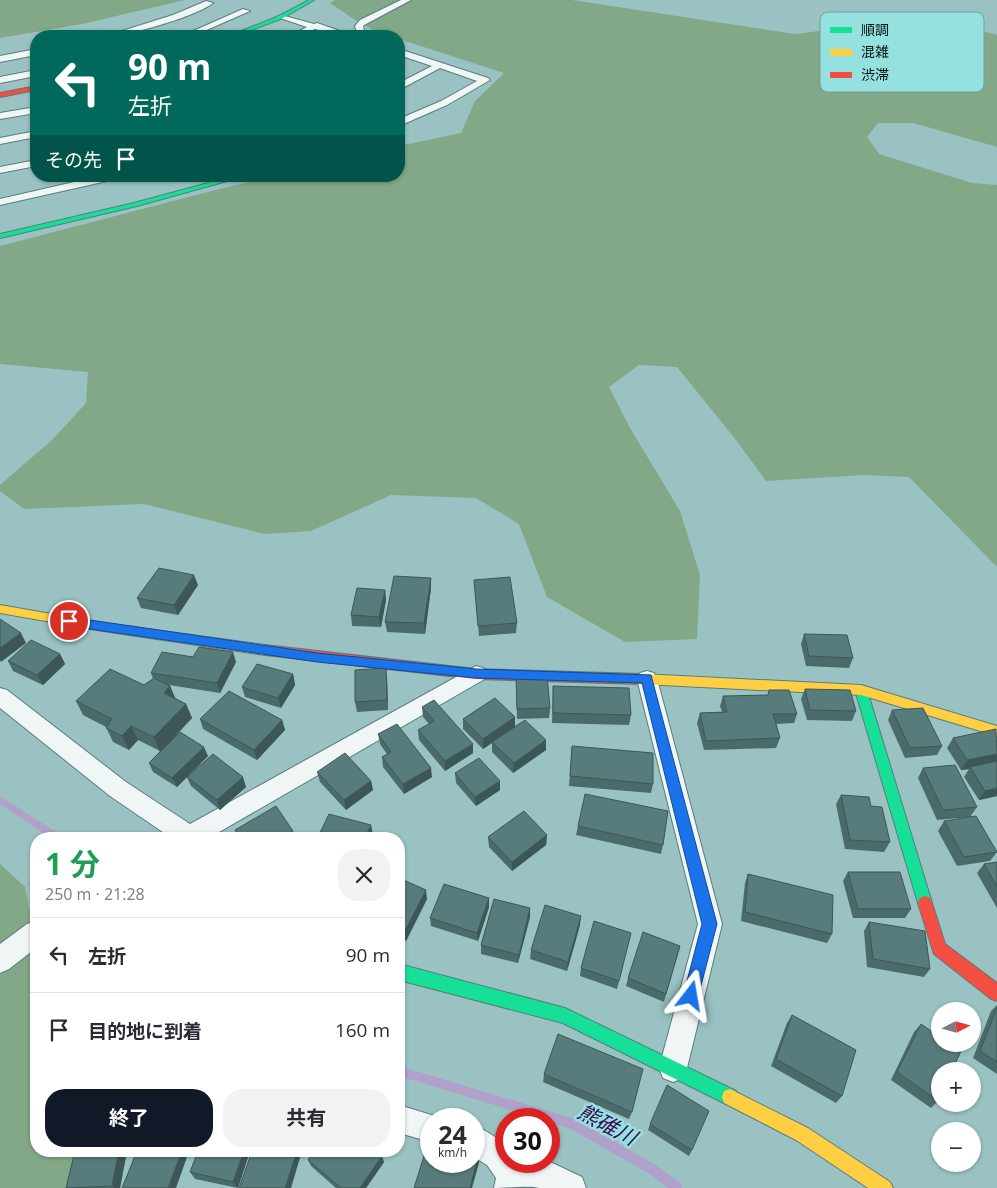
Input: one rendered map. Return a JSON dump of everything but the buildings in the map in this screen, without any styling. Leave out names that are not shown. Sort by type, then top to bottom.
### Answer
[{"type":"street","points":[[247,30],[281,17],[312,0]]},
{"type":"street","points":[[360,30],[359,26],[363,22],[408,0]]},
{"type":"street","points":[[133,30],[156,24],[209,3]]},
{"type":"street","points":[[194,10],[234,17]]},
{"type":"street","points":[[201,30],[246,11]]},
{"type":"street","points":[[281,17],[332,30]]},
{"type":"street","points":[[307,30],[317,25]]},
{"type":"street","points":[[0,59],[30,53]]},
{"type":"street","points":[[405,54],[485,80],[444,103],[405,120]]},
{"type":"street","points":[[405,84],[440,65]]},
{"type":"street","points":[[0,80],[30,74]]},
{"type":"street","points":[[0,95],[30,89]]},
{"type":"street","points":[[0,116],[30,111]]},
{"type":"street","points":[[0,141],[30,135]]},
{"type":"street","points":[[0,170],[30,164]]},
{"type":"street","points":[[0,202],[89,182]]},
{"type":"street","points":[[0,236],[135,205],[220,182]]},
{"type":"street","points":[[0,609],[103,627],[317,657],[476,674],[647,679],[861,690],[997,731]]},
{"type":"street","points":[[196,832],[476,674]]},
{"type":"street","points":[[647,679],[710,924],[673,1068]]},
{"type":"street","points":[[861,690],[939,949],[997,992]]},
{"type":"street","points":[[0,696],[118,789],[180,832]]},
{"type":"street","points":[[0,960],[30,938]]},
{"type":"street","points":[[405,974],[565,1016],[673,1068],[802,1134],[884,1188]]},
{"type":"street","points":[[405,1121],[420,1125]]},
{"type":"street","points":[[485,1147],[498,1155],[510,1181],[536,1172],[571,1188]]},
{"type":"path","points":[[771,0],[835,12]]},
{"type":"path","points":[[986,0],[997,8]]},
{"type":"green space","points":[[0,0],[185,0],[82,24],[47,30],[30,30],[30,33],[0,38]]},
{"type":"green space","points":[[335,0],[572,0],[795,34],[820,31],[820,92],[984,92],[984,31],[997,35],[997,147],[913,123],[878,123],[867,137],[879,154],[972,183],[997,185],[997,567],[909,477],[864,475],[766,481],[736,440],[677,367],[639,365],[609,387],[630,428],[680,511],[700,575],[697,639],[625,642],[547,597],[519,524],[476,498],[391,495],[311,531],[265,534],[144,504],[24,509],[0,491],[0,485],[52,440],[86,403],[88,372],[0,364],[0,246],[249,182],[405,182],[405,145],[461,133],[475,101],[504,73],[405,41],[405,30],[373,30],[330,3]]},
{"type":"green space","points":[[0,864],[25,887],[30,913],[30,1157],[81,1157],[87,1188],[0,1188]]},
{"type":"waterway","name":"熊碓川","points":[[0,800],[48,832]]},
{"type":"waterway","name":"熊碓川","points":[[405,1073],[571,1123],[652,1169],[677,1188]]},
{"type":"traffic: fast","points":[[247,30],[281,17],[312,0]]},
{"type":"traffic: fast","points":[[0,236],[135,205],[220,182]]},
{"type":"traffic: fast","points":[[861,690],[925,903]]},
{"type":"traffic: fast","points":[[405,974],[565,1016],[730,1097]]},
{"type":"traffic: slow","points":[[0,609],[103,627],[265,650]]},
{"type":"traffic: slow","points":[[642,679],[861,690],[997,731]]},
{"type":"traffic: slow","points":[[730,1097],[802,1134],[884,1188]]},
{"type":"traffic: jam","points":[[0,95],[30,89]]},
{"type":"traffic: jam","points":[[265,650],[476,674],[642,679]]},
{"type":"traffic: jam","points":[[925,903],[939,949],[997,993]]},
{"type":"route","points":[[69,621],[317,657],[476,674],[647,679],[710,924],[691,996]]}]
